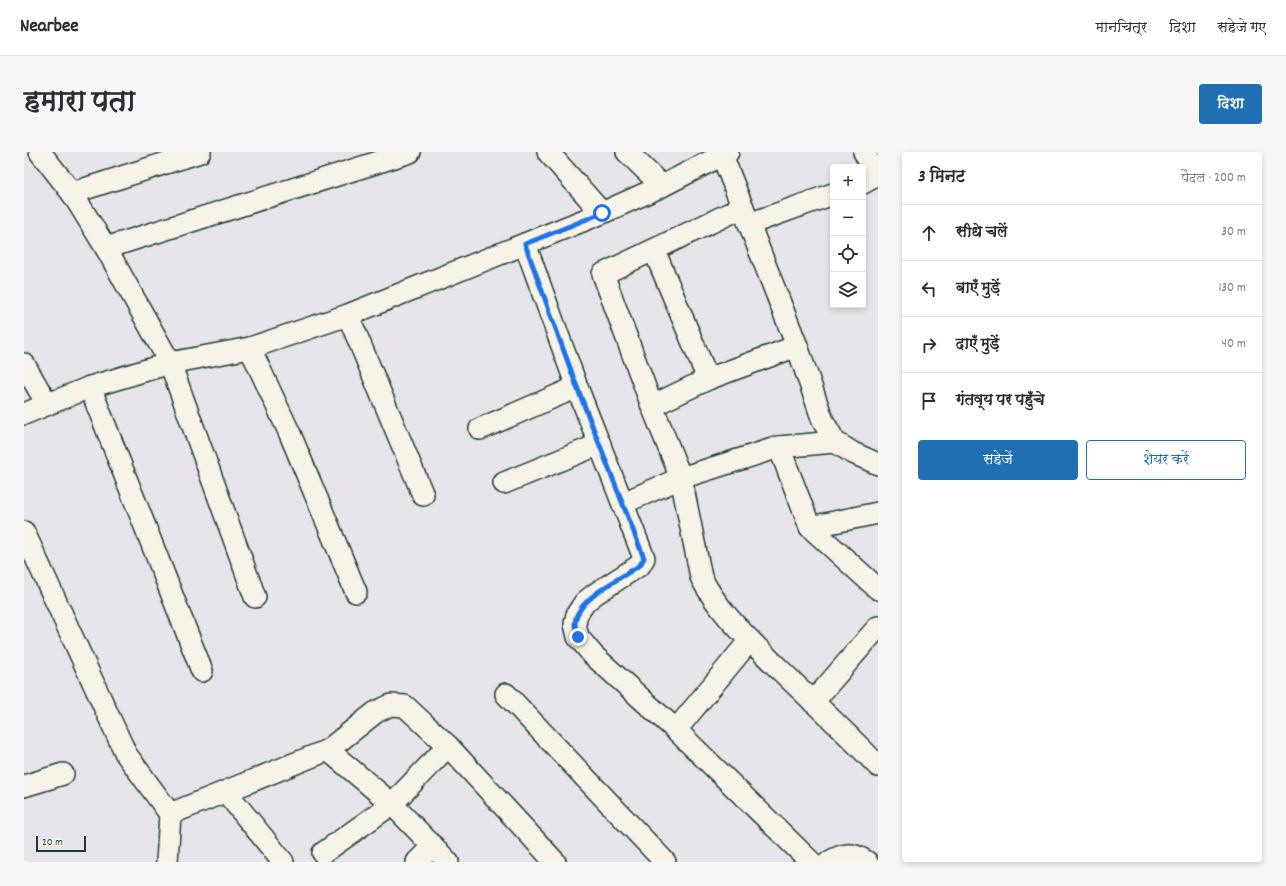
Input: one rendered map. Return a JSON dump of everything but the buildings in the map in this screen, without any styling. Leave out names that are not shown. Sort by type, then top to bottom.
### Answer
[{"type":"street","points":[[40,152],[72,193],[106,248],[170,363],[255,597]]},
{"type":"street","points":[[72,193],[200,152]]},
{"type":"street","points":[[106,248],[410,152]]},
{"type":"street","points":[[548,152],[602,213]]},
{"type":"street","points":[[627,152],[662,186]]},
{"type":"street","points":[[864,152],[872,167],[872,178],[866,181]]},
{"type":"street","points":[[24,414],[90,387],[170,363],[250,348],[348,315],[602,213],[662,186],[725,154],[746,216],[797,346],[823,421],[835,442],[853,453],[876,460]]},
{"type":"street","points":[[830,195],[746,216],[654,250],[603,274],[652,406],[681,478],[701,577],[708,590],[718,606],[750,640],[813,702],[874,756]]},
{"type":"street","points":[[525,244],[577,387],[644,558],[640,565],[585,602],[577,614],[575,624],[578,637],[593,655],[676,730],[812,862]]},
{"type":"street","points":[[654,250],[708,379]]},
{"type":"street","points":[[348,315],[423,495]]},
{"type":"street","points":[[652,406],[708,379],[797,346]]},
{"type":"street","points":[[250,348],[290,434],[356,592]]},
{"type":"street","points":[[24,364],[47,404]]},
{"type":"street","points":[[90,387],[202,671]]},
{"type":"street","points":[[480,429],[577,387]]},
{"type":"street","points":[[623,503],[681,478],[779,447],[835,442]]},
{"type":"street","points":[[504,483],[600,444]]},
{"type":"street","points":[[779,447],[810,527],[878,589]]},
{"type":"street","points":[[810,527],[878,513]]},
{"type":"street","points":[[24,532],[126,754],[170,814],[167,862]]},
{"type":"street","points":[[813,702],[878,627]]},
{"type":"street","points":[[676,730],[750,640]]},
{"type":"street","points":[[506,694],[665,862]]},
{"type":"street","points":[[170,814],[328,750],[376,712],[391,705],[405,706],[448,746],[555,862]]},
{"type":"street","points":[[321,859],[392,804],[448,746]]},
{"type":"street","points":[[328,750],[392,804],[448,862]]},
{"type":"street","points":[[24,786],[63,774]]},
{"type":"street","points":[[226,792],[283,862]]},
{"type":"street","points":[[417,862],[433,846]]},
{"type":"street","points":[[829,862],[838,856],[851,854],[867,862]]},
{"type":"route","points":[[578,637],[575,624],[577,614],[585,602],[632,571],[640,565],[644,558],[643,552],[577,387],[525,244],[602,213]]}]
